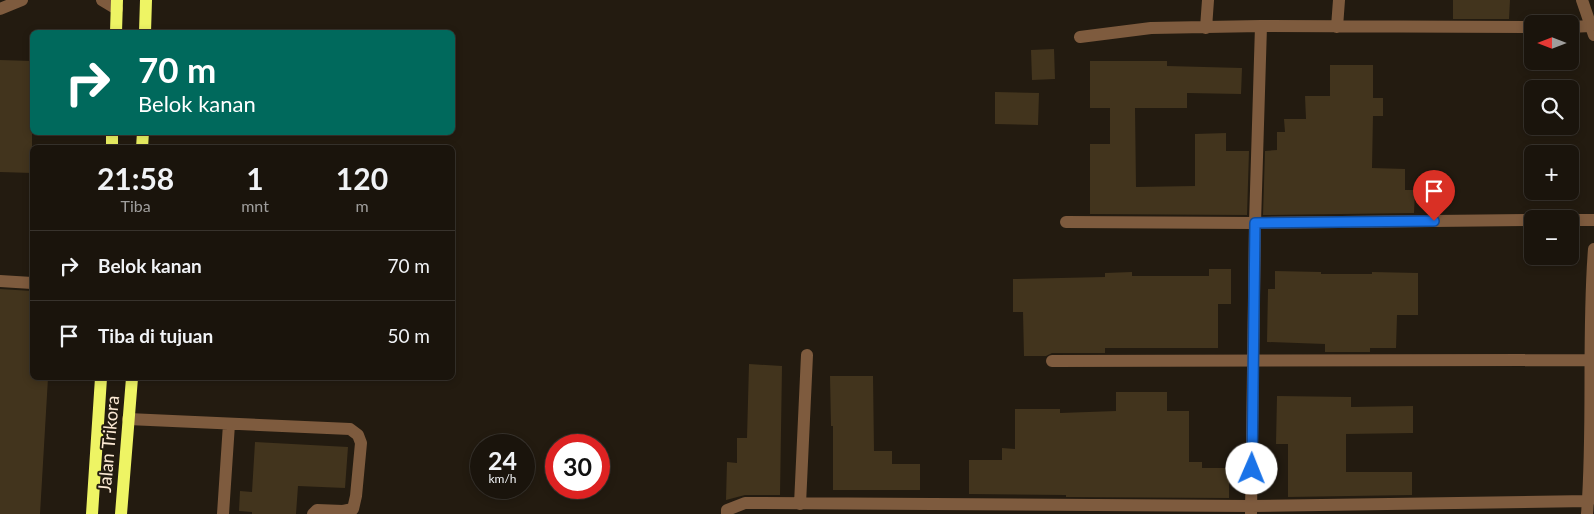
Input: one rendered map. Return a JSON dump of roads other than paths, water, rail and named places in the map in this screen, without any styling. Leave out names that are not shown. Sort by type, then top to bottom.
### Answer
[{"type":"main road","points":[[145,30],[146,0]]},
{"type":"main road","points":[[116,30],[117,5]]},
{"type":"main road","name":"Jalan Trikora","points":[[92,514],[101,380]]},
{"type":"main road","name":"Jalan Trikora","points":[[121,514],[132,380]]},
{"type":"street","points":[[102,0],[117,5]]},
{"type":"street","points":[[1206,28],[1208,0]]},
{"type":"street","points":[[1337,27],[1339,0]]},
{"type":"street","points":[[1579,29],[1592,31],[1582,0]]},
{"type":"street","points":[[1251,510],[1255,223],[1261,26]]},
{"type":"street","points":[[1080,37],[1151,28],[1261,26],[1524,27]]},
{"type":"street","points":[[1066,222],[1255,223],[1524,220]]},
{"type":"street","points":[[1579,220],[1594,220]]},
{"type":"street","points":[[727,514],[727,510],[745,503],[940,509],[1588,508],[1594,249]]},
{"type":"street","points":[[0,281],[30,283]]},
{"type":"street","points":[[800,504],[806,355]]},
{"type":"street","points":[[1052,361],[1592,360]]},
{"type":"street","points":[[128,419],[350,429],[358,435],[361,443],[356,496],[352,509],[343,511],[317,510],[313,514]]},
{"type":"street","points":[[223,514],[229,424]]}]
